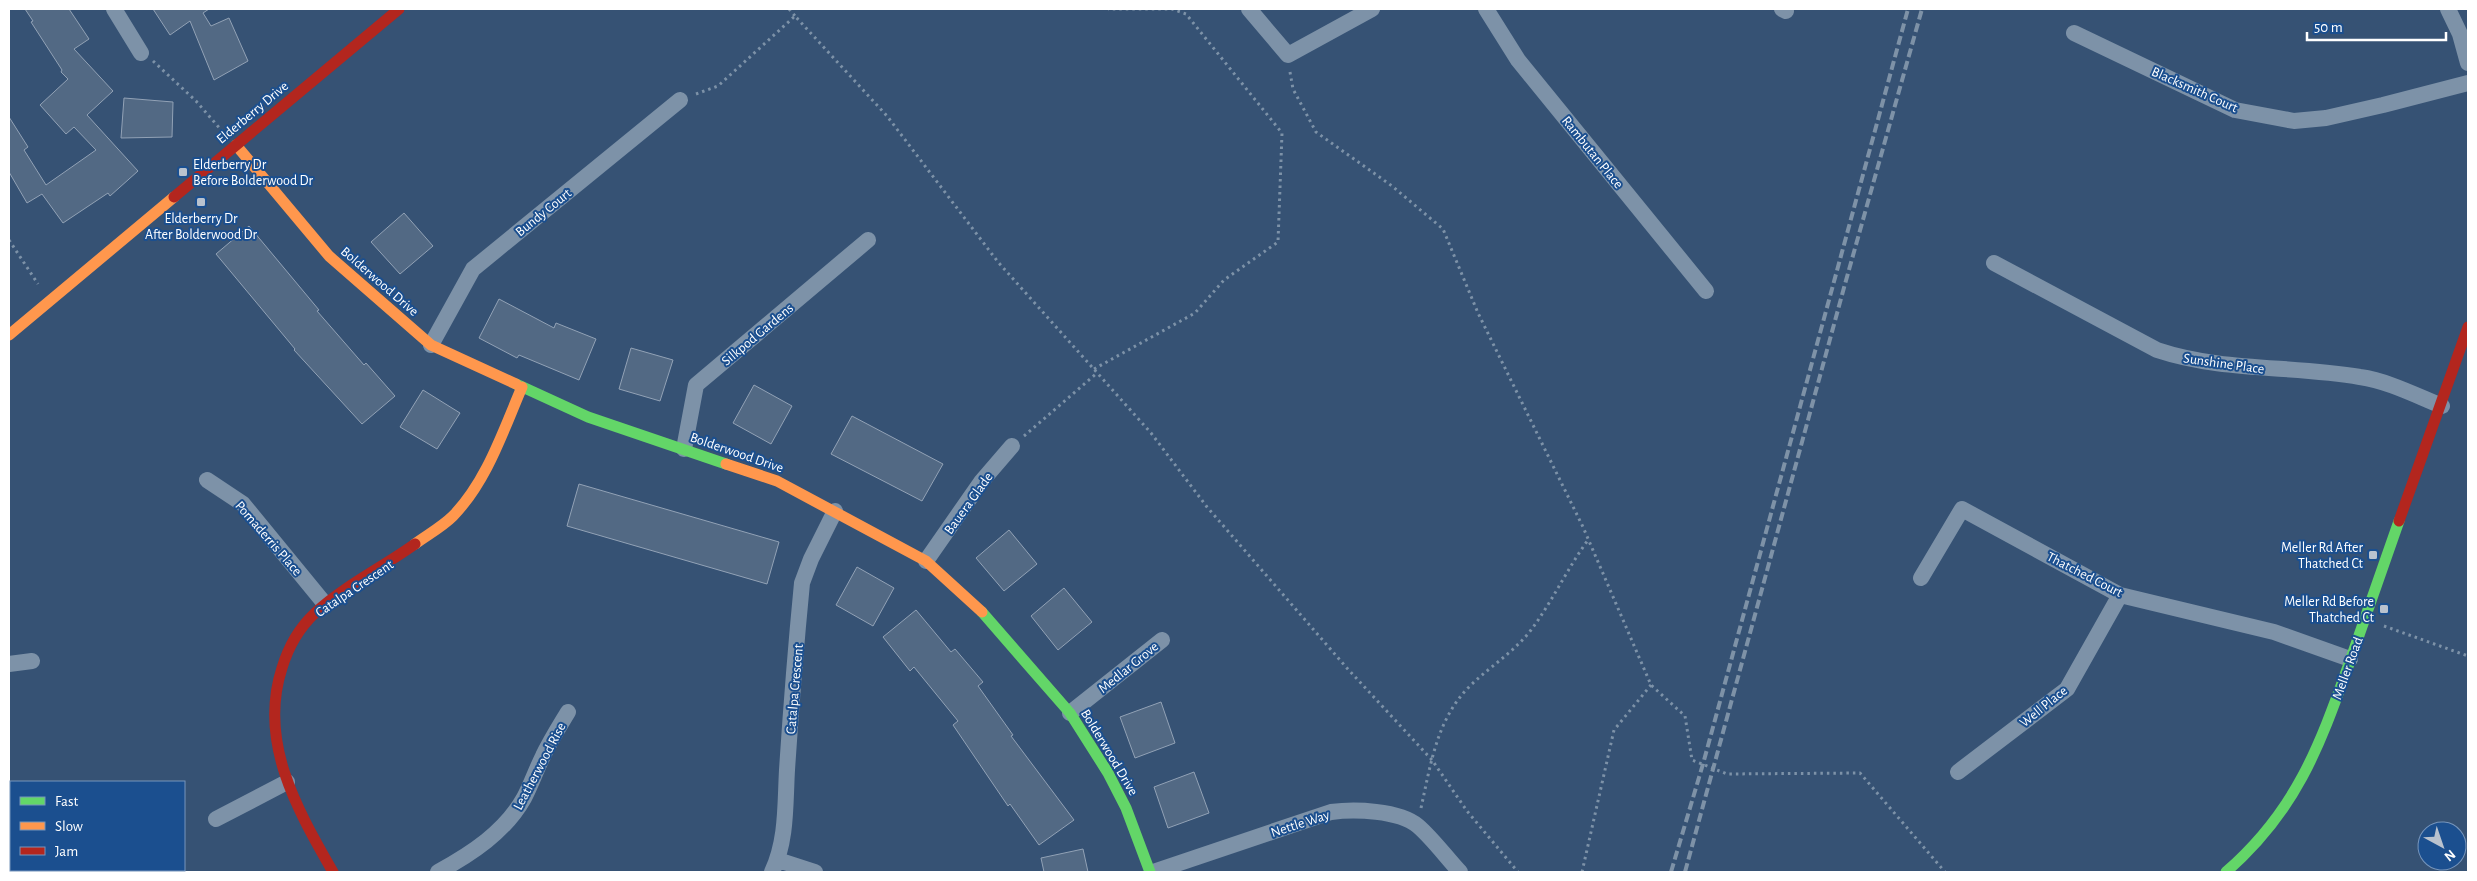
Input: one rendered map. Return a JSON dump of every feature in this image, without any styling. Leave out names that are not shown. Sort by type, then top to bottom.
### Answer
[{"type":"street","points":[[114,9],[141,53]]},
{"type":"street","name":"Elderberry Drive","points":[[9,335],[399,9]]},
{"type":"street","points":[[1249,9],[1288,55],[1372,9]]},
{"type":"street","name":"Rambutan Place","points":[[1486,9],[1518,60],[1706,291]]},
{"type":"street","points":[[2448,9],[2460,34],[2468,63]]},
{"type":"street","name":"Blacksmith Court","points":[[2074,33],[2235,110],[2294,121],[2326,118],[2468,83]]},
{"type":"street","name":"Bundy Court","points":[[431,345],[473,269],[680,100]]},
{"type":"street","name":"Bolderwood Drive","points":[[236,145],[329,256],[431,345],[588,417],[777,481],[926,561],[987,616],[1070,714],[1108,773],[1126,808],[1150,872]]},
{"type":"street","name":"Silkpod Gardens","points":[[684,450],[696,385],[868,240]]},
{"type":"street","name":"Sunshine Place","points":[[1994,263],[2157,350],[2182,358],[2210,363],[2361,377],[2442,406]]},
{"type":"street","name":"Meller Road","points":[[2226,872],[2266,835],[2281,817],[2304,779],[2365,619],[2442,406],[2468,327]]},
{"type":"street","name":"Catalpa Crescent","points":[[334,872],[278,759],[273,729],[272,700],[278,674],[303,624],[325,604],[399,558],[452,517],[470,494],[492,457],[522,387]]},
{"type":"street","name":"Bauera Glade","points":[[926,561],[981,482],[1012,446]]},
{"type":"street","name":"Pomaderris Place","points":[[207,480],[243,504],[325,604]]},
{"type":"street","name":"Thatched Court","points":[[1921,578],[1962,509],[2120,595],[2274,632],[2350,659]]},
{"type":"street","name":"Catalpa Crescent","points":[[775,866],[787,807],[787,773],[802,583],[811,559],[835,511]]},
{"type":"street","name":"Well Place","points":[[1958,772],[2067,689],[2120,595]]},
{"type":"street","name":"Medlar Grove","points":[[1070,714],[1162,640]]},
{"type":"street","points":[[9,664],[32,661]]},
{"type":"street","name":"Leatherwood Rise","points":[[438,872],[470,853],[505,824],[524,799],[543,754],[568,712]]},
{"type":"street","points":[[216,819],[288,782]]},
{"type":"street","name":"Nettle Way","points":[[1153,872],[1330,812],[1359,810],[1386,814],[1417,825],[1460,872]]},
{"type":"street","points":[[775,866],[815,872]]},
{"type":"path","points":[[789,9],[887,116],[998,262],[1151,433],[1207,507],[1346,667],[1432,760],[1467,811],[1518,872]]},
{"type":"path","points":[[1012,446],[1096,371],[1195,313],[1224,280],[1278,242],[1282,134],[1186,14],[1172,9],[1108,9]]},
{"type":"path","points":[[680,100],[718,86],[795,16]]},
{"type":"path","points":[[141,53],[160,65],[196,101],[224,134]]},
{"type":"path","points":[[1288,55],[1293,89],[1316,132],[1392,186],[1443,229],[1478,313],[1588,540],[1651,685],[1684,716],[1692,760],[1727,774],[1860,773],[1945,872]]},
{"type":"path","points":[[9,240],[38,284]]},
{"type":"path","points":[[1417,825],[1436,739],[1456,702],[1472,684],[1518,646],[1532,629],[1588,540]]},
{"type":"path","points":[[2365,619],[2468,656]]},
{"type":"path","points":[[1582,872],[1614,730],[1651,685]]},
{"type":"building","points":[[25,9],[69,9],[89,39],[74,49],[113,91],[87,115],[138,171],[110,196],[108,193],[63,223],[42,194],[27,203],[9,172],[9,117],[28,147],[24,150],[46,185],[96,150],[74,127],[66,134],[40,105],[68,79],[61,72],[62,70],[31,22],[33,21]]},
{"type":"building","points":[[153,9],[209,9],[203,13],[211,26],[229,18],[248,61],[214,80],[190,21],[170,35]]},
{"type":"building","points":[[124,98],[173,102],[172,137],[121,138]]},
{"type":"building","points":[[404,213],[433,246],[400,274],[371,242]]},
{"type":"building","points":[[249,226],[319,310],[317,311],[364,365],[366,363],[395,396],[362,424],[294,350],[216,254]]},
{"type":"building","points":[[499,299],[554,328],[556,323],[596,339],[579,380],[519,355],[517,358],[479,338]]},
{"type":"building","points":[[631,348],[673,360],[660,401],[619,389]]},
{"type":"building","points":[[754,385],[792,406],[771,444],[733,423]]},
{"type":"building","points":[[423,390],[460,413],[437,449],[400,427]]},
{"type":"building","points":[[852,416],[943,464],[922,501],[831,454]]},
{"type":"building","points":[[579,484],[779,542],[767,584],[567,526]]},
{"type":"building","points":[[1009,530],[1037,564],[1004,591],[976,558]]},
{"type":"building","points":[[857,567],[894,588],[873,626],[836,605]]},
{"type":"building","points":[[1064,588],[1092,622],[1058,650],[1031,616]]},
{"type":"building","points":[[916,610],[951,652],[955,649],[983,682],[978,686],[1013,735],[1011,736],[1074,820],[1039,845],[1010,804],[1008,806],[953,725],[958,721],[914,667],[910,671],[883,637]]},
{"type":"building","points":[[1161,702],[1175,743],[1135,758],[1120,717]]},
{"type":"building","points":[[1194,772],[1209,813],[1168,828],[1154,787]]},
{"type":"building","points":[[1083,849],[1088,872],[1044,872],[1041,858]]},
{"type":"railway","points":[[1671,872],[1703,764],[1908,9]]},
{"type":"railway","points":[[1685,872],[1922,9]]},
{"type":"traffic: fast","points":[[516,384],[588,417],[726,464]]},
{"type":"traffic: fast","points":[[2226,872],[2271,825],[2303,776],[2328,722],[2399,521]]},
{"type":"traffic: fast","points":[[982,612],[1070,713],[1108,773],[1126,808],[1150,872]]},
{"type":"traffic: slow","points":[[236,145],[329,256],[431,345],[516,384]]},
{"type":"traffic: slow","points":[[9,335],[174,197]]},
{"type":"traffic: slow","points":[[415,544],[453,516],[465,502],[493,455],[522,387]]},
{"type":"traffic: slow","points":[[726,464],[777,481],[926,561],[982,612]]},
{"type":"traffic: jam","points":[[174,197],[399,9]]},
{"type":"traffic: jam","points":[[2399,521],[2468,327]]},
{"type":"traffic: jam","points":[[333,872],[306,824],[285,774],[278,748],[275,722],[276,695],[282,668],[287,653],[295,639],[315,613],[351,585],[415,544]]},
{"type":"place","name":"Elderberry Dr Before Bolderwood Dr","points":[[183,172]]},
{"type":"place","name":"Elderberry Dr After Bolderwood Dr","points":[[201,202]]},
{"type":"place","name":"Meller Rd After Thatched Ct","points":[[2373,555]]},
{"type":"place","name":"Meller Rd Before Thatched Ct","points":[[2384,609]]}]
